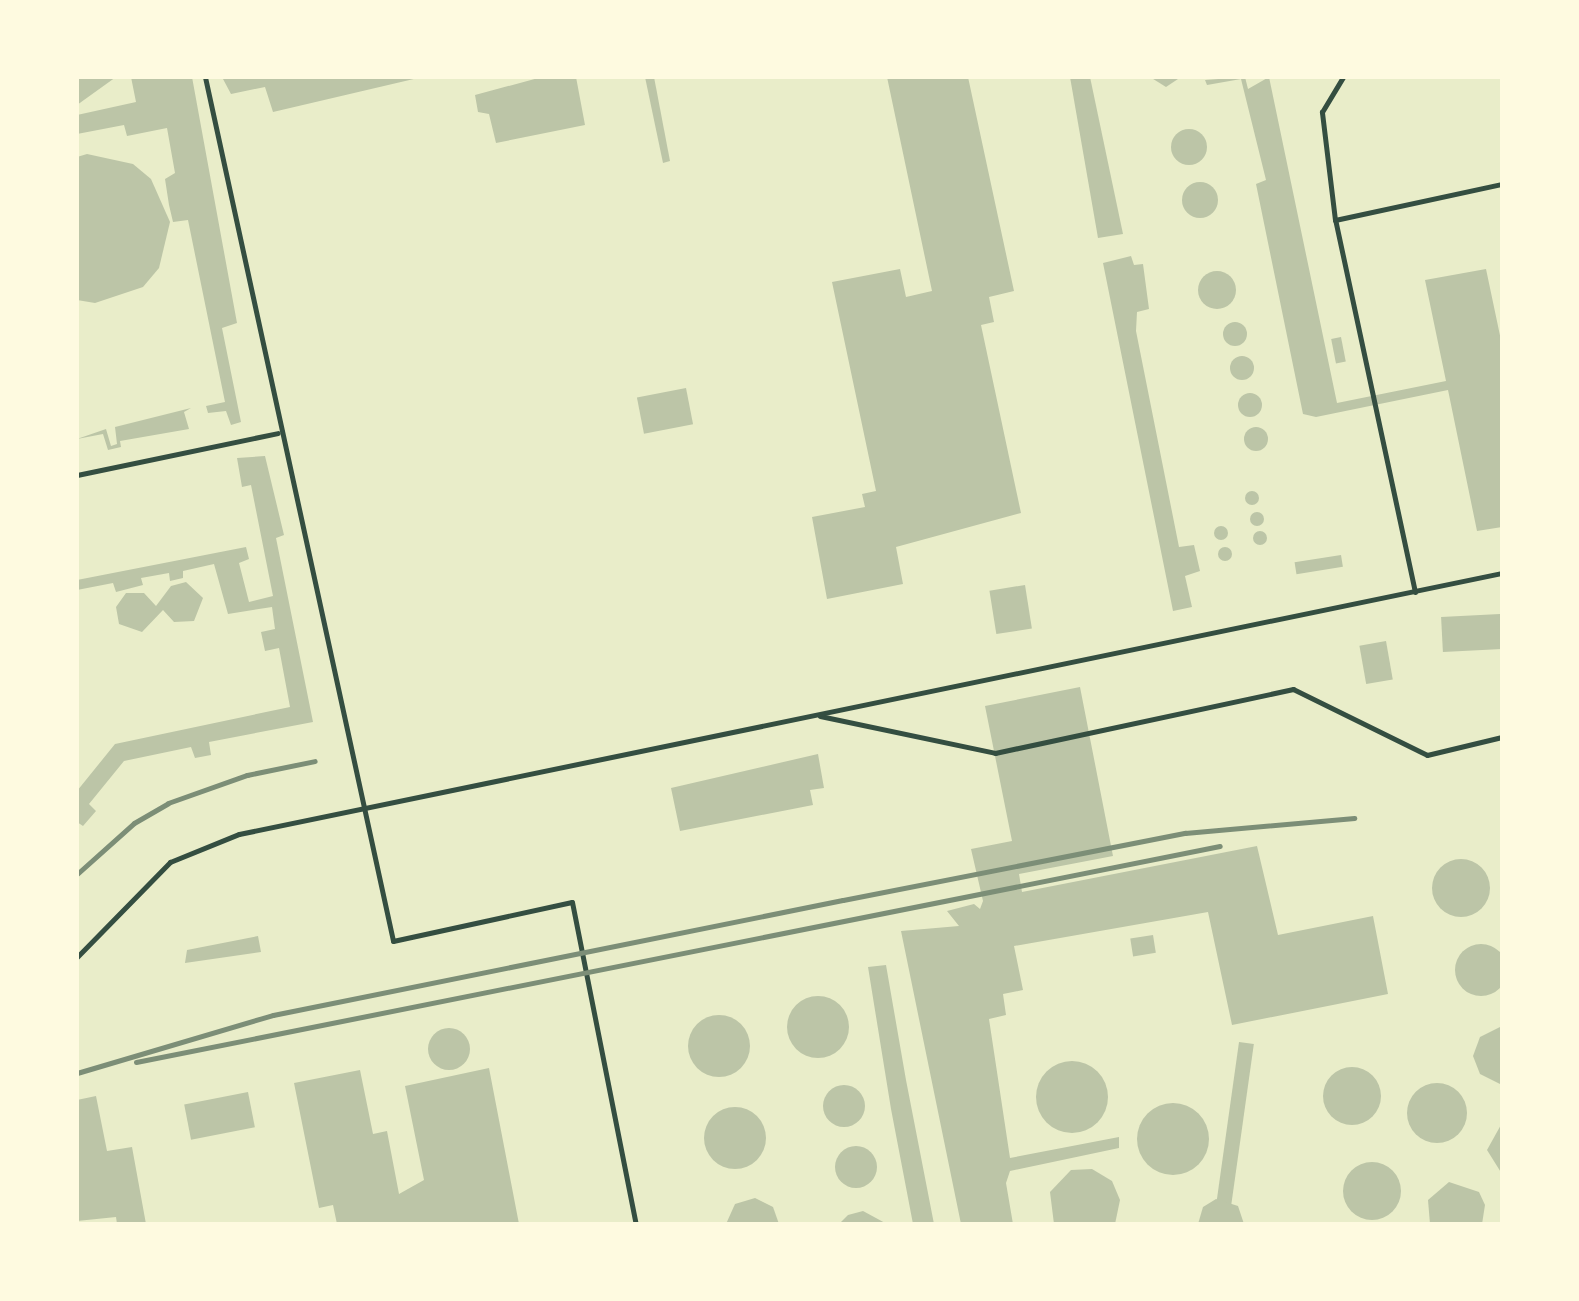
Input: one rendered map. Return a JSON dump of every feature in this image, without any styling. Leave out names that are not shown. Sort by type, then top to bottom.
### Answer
[{"type":"lane","points":[[205,77],[278,433],[393,941],[572,902],[636,1224]]},
{"type":"lane","points":[[1343,77],[1322,112],[1335,220],[1415,592]]},
{"type":"lane","points":[[1335,220],[1502,184]]},
{"type":"lane","points":[[77,475],[278,433]]},
{"type":"lane","points":[[77,957],[170,862],[204,844],[1502,573]]},
{"type":"lane","points":[[817,715],[995,753],[1293,690],[1427,755],[1502,737]]},
{"type":"building","points":[[77,77],[116,77],[77,105]]},
{"type":"building","points":[[131,77],[192,77],[237,323],[222,328],[241,422],[231,425],[226,411],[208,413],[206,406],[225,402],[188,220],[173,222],[169,205],[165,179],[175,173],[167,128],[127,136],[124,125],[77,134],[77,115],[136,102]]},
{"type":"building","points":[[542,77],[576,77],[585,125],[496,143],[489,114],[478,112],[475,95]]},
{"type":"building","points":[[645,77],[654,77],[670,161],[663,163]]},
{"type":"building","points":[[887,77],[968,77],[1014,291],[989,297],[994,322],[981,325],[1021,513],[896,547],[903,584],[827,599],[812,517],[865,507],[862,494],[876,491],[832,282],[900,269],[906,297],[932,291]]},
{"type":"building","points":[[1070,77],[1090,77],[1123,234],[1098,238]]},
{"type":"building","points":[[1150,77],[1181,77],[1166,87]]},
{"type":"building","points":[[1245,77],[1248,89],[1269,77],[1337,403],[1446,381],[1425,280],[1486,269],[1502,345],[1502,527],[1477,531],[1448,390],[1316,417],[1303,414],[1256,184],[1266,180],[1241,79],[1207,85],[1205,80]]},
{"type":"building","points":[[418,78],[273,112],[265,87],[231,94],[223,79]]},
{"type":"building","points":[[1189,129],[1202,134],[1207,147],[1202,160],[1189,165],[1176,160],[1171,147],[1176,134]]},
{"type":"building","points":[[87,154],[133,164],[151,179],[170,222],[159,268],[143,287],[95,303],[77,300],[77,157]]},
{"type":"building","points":[[1200,182],[1213,187],[1218,200],[1213,213],[1200,218],[1187,213],[1182,200],[1187,187]]},
{"type":"building","points":[[1131,256],[1134,265],[1143,264],[1149,309],[1137,312],[1136,331],[1179,547],[1194,545],[1200,571],[1185,576],[1192,607],[1173,611],[1103,263]]},
{"type":"building","points":[[1217,271],[1230,277],[1236,290],[1230,303],[1217,309],[1204,303],[1198,290],[1204,277]]},
{"type":"building","points":[[1235,322],[1244,325],[1247,334],[1244,343],[1235,346],[1226,343],[1223,334],[1226,325]]},
{"type":"building","points":[[1341,337],[1346,362],[1336,363],[1331,339]]},
{"type":"building","points":[[1242,356],[1251,359],[1254,368],[1251,377],[1242,380],[1233,377],[1230,368],[1233,359]]},
{"type":"building","points":[[686,388],[693,424],[644,434],[637,398]]},
{"type":"building","points":[[1250,393],[1261,400],[1262,405],[1255,416],[1250,417],[1239,410],[1238,405],[1245,394]]},
{"type":"building","points":[[191,408],[184,412],[189,429],[120,441],[121,447],[108,450],[103,434],[77,439],[106,429],[111,446],[117,444],[115,427]]},
{"type":"building","points":[[1256,427],[1267,434],[1268,439],[1261,450],[1256,451],[1245,444],[1244,439],[1251,428]]},
{"type":"building","points":[[265,456],[284,535],[276,538],[313,722],[209,742],[211,755],[195,758],[191,747],[124,761],[89,804],[96,811],[83,826],[77,822],[77,791],[115,744],[290,707],[279,648],[265,651],[261,632],[275,629],[272,607],[228,614],[214,564],[183,571],[183,578],[170,581],[169,573],[141,578],[143,585],[116,592],[113,583],[77,590],[77,580],[246,547],[249,559],[239,563],[249,602],[273,596],[251,485],[242,487],[237,458]]},
{"type":"building","points":[[1249,491],[1255,491],[1259,498],[1255,505],[1249,505],[1245,501],[1245,495]]},
{"type":"building","points":[[1257,512],[1262,514],[1262,524],[1257,526],[1252,524],[1250,519],[1252,514]]},
{"type":"building","points":[[1218,526],[1224,526],[1228,533],[1224,540],[1218,540],[1214,536],[1214,530]]},
{"type":"building","points":[[1260,531],[1265,533],[1265,543],[1260,545],[1255,543],[1253,538],[1255,533]]},
{"type":"building","points":[[1222,547],[1228,547],[1232,554],[1228,561],[1222,561],[1218,557],[1218,551]]},
{"type":"building","points":[[1341,555],[1343,567],[1296,574],[1295,562]]},
{"type":"building","points":[[186,582],[203,598],[194,621],[174,622],[163,610],[142,632],[119,624],[116,607],[126,593],[144,593],[156,606],[171,586]]},
{"type":"building","points":[[1025,585],[1032,628],[996,634],[989,591]]},
{"type":"building","points":[[1500,614],[1502,649],[1443,652],[1441,617]]},
{"type":"building","points":[[1386,641],[1393,679],[1366,684],[1359,646]]},
{"type":"building","points":[[1080,687],[1113,856],[1019,874],[1022,892],[1257,846],[1278,935],[1373,916],[1388,994],[1232,1025],[1208,912],[1014,946],[1023,990],[1003,994],[1006,1015],[989,1019],[1010,1158],[1119,1137],[1119,1148],[1010,1171],[1006,1183],[1013,1224],[961,1224],[901,931],[959,926],[947,911],[974,904],[980,909],[983,901],[971,849],[1012,841],[985,706]]},
{"type":"building","points":[[818,754],[824,788],[810,790],[813,805],[680,831],[671,788]]},
{"type":"building","points":[[1455,859],[1467,859],[1482,867],[1490,882],[1490,894],[1482,909],[1467,917],[1455,917],[1440,909],[1432,894],[1432,882],[1440,867]]},
{"type":"building","points":[[1153,935],[1156,953],[1133,956],[1130,939]]},
{"type":"building","points":[[258,936],[261,952],[185,963],[187,950]]},
{"type":"building","points":[[1481,944],[1500,951],[1507,970],[1500,989],[1481,996],[1462,989],[1455,970],[1462,951]]},
{"type":"building","points":[[886,965],[934,1224],[913,1224],[891,1109],[868,967]]},
{"type":"building","points":[[812,996],[824,996],[840,1005],[847,1015],[847,1039],[840,1049],[824,1058],[812,1058],[801,1053],[792,1044],[787,1033],[787,1021],[792,1010],[801,1001]]},
{"type":"building","points":[[713,1015],[725,1015],[741,1024],[748,1034],[748,1058],[741,1068],[725,1077],[713,1077],[702,1072],[693,1063],[688,1052],[688,1040],[693,1029],[702,1020]]},
{"type":"building","points":[[1502,1026],[1502,1085],[1480,1074],[1473,1056],[1480,1037]]},
{"type":"building","points":[[449,1028],[464,1034],[470,1049],[464,1064],[449,1070],[434,1064],[428,1049],[434,1034]]},
{"type":"building","points":[[1239,1042],[1254,1044],[1229,1224],[1213,1224]]},
{"type":"building","points":[[1072,1061],[1092,1067],[1102,1077],[1108,1097],[1102,1117],[1092,1127],[1072,1133],[1052,1127],[1042,1117],[1036,1097],[1042,1077],[1052,1067]]},
{"type":"building","points":[[1346,1067],[1358,1067],[1373,1075],[1381,1090],[1381,1102],[1373,1117],[1358,1125],[1346,1125],[1331,1117],[1323,1102],[1323,1090],[1331,1075]]},
{"type":"building","points":[[489,1068],[519,1224],[337,1224],[333,1205],[319,1208],[294,1083],[360,1070],[373,1134],[387,1131],[399,1194],[424,1180],[405,1086]]},
{"type":"building","points":[[1437,1083],[1458,1092],[1467,1113],[1458,1134],[1437,1143],[1416,1134],[1407,1113],[1416,1092]]},
{"type":"building","points":[[844,1085],[859,1091],[865,1106],[859,1121],[844,1127],[829,1121],[823,1106],[829,1091]]},
{"type":"building","points":[[248,1092],[255,1127],[191,1140],[184,1104]]},
{"type":"building","points":[[96,1096],[107,1151],[132,1147],[146,1224],[117,1224],[116,1217],[77,1221],[77,1100]]},
{"type":"building","points":[[1173,1103],[1187,1106],[1199,1113],[1206,1125],[1209,1139],[1206,1153],[1199,1165],[1187,1172],[1173,1175],[1159,1172],[1147,1165],[1140,1153],[1137,1139],[1140,1125],[1147,1113],[1159,1106]]},
{"type":"building","points":[[735,1107],[747,1109],[757,1116],[764,1126],[764,1150],[757,1160],[747,1167],[735,1169],[723,1167],[713,1160],[706,1150],[704,1138],[706,1126],[713,1116],[723,1109]]},
{"type":"building","points":[[1502,1123],[1502,1174],[1487,1150]]},
{"type":"building","points":[[856,1146],[871,1152],[877,1167],[871,1182],[856,1188],[841,1182],[835,1167],[841,1152]]},
{"type":"building","points":[[1366,1162],[1378,1162],[1393,1170],[1401,1185],[1401,1197],[1393,1212],[1378,1220],[1366,1220],[1351,1212],[1343,1197],[1343,1185],[1351,1170]]},
{"type":"building","points":[[1092,1169],[1112,1181],[1120,1200],[1115,1224],[1054,1224],[1050,1192],[1071,1170]]},
{"type":"building","points":[[1449,1182],[1479,1192],[1485,1205],[1482,1224],[1430,1224],[1428,1200]]},
{"type":"building","points":[[755,1198],[773,1207],[779,1224],[726,1224],[735,1204]]},
{"type":"building","points":[[1216,1199],[1238,1206],[1244,1224],[1198,1224],[1203,1207]]},
{"type":"building","points":[[863,1211],[887,1224],[839,1224],[848,1215]]},
{"type":"railway","points":[[77,874],[134,823],[168,803],[247,775],[315,761]]},
{"type":"railway","points":[[77,1073],[273,1015],[843,900],[1185,833],[1354,818]]},
{"type":"railway","points":[[136,1062],[1220,846]]}]
